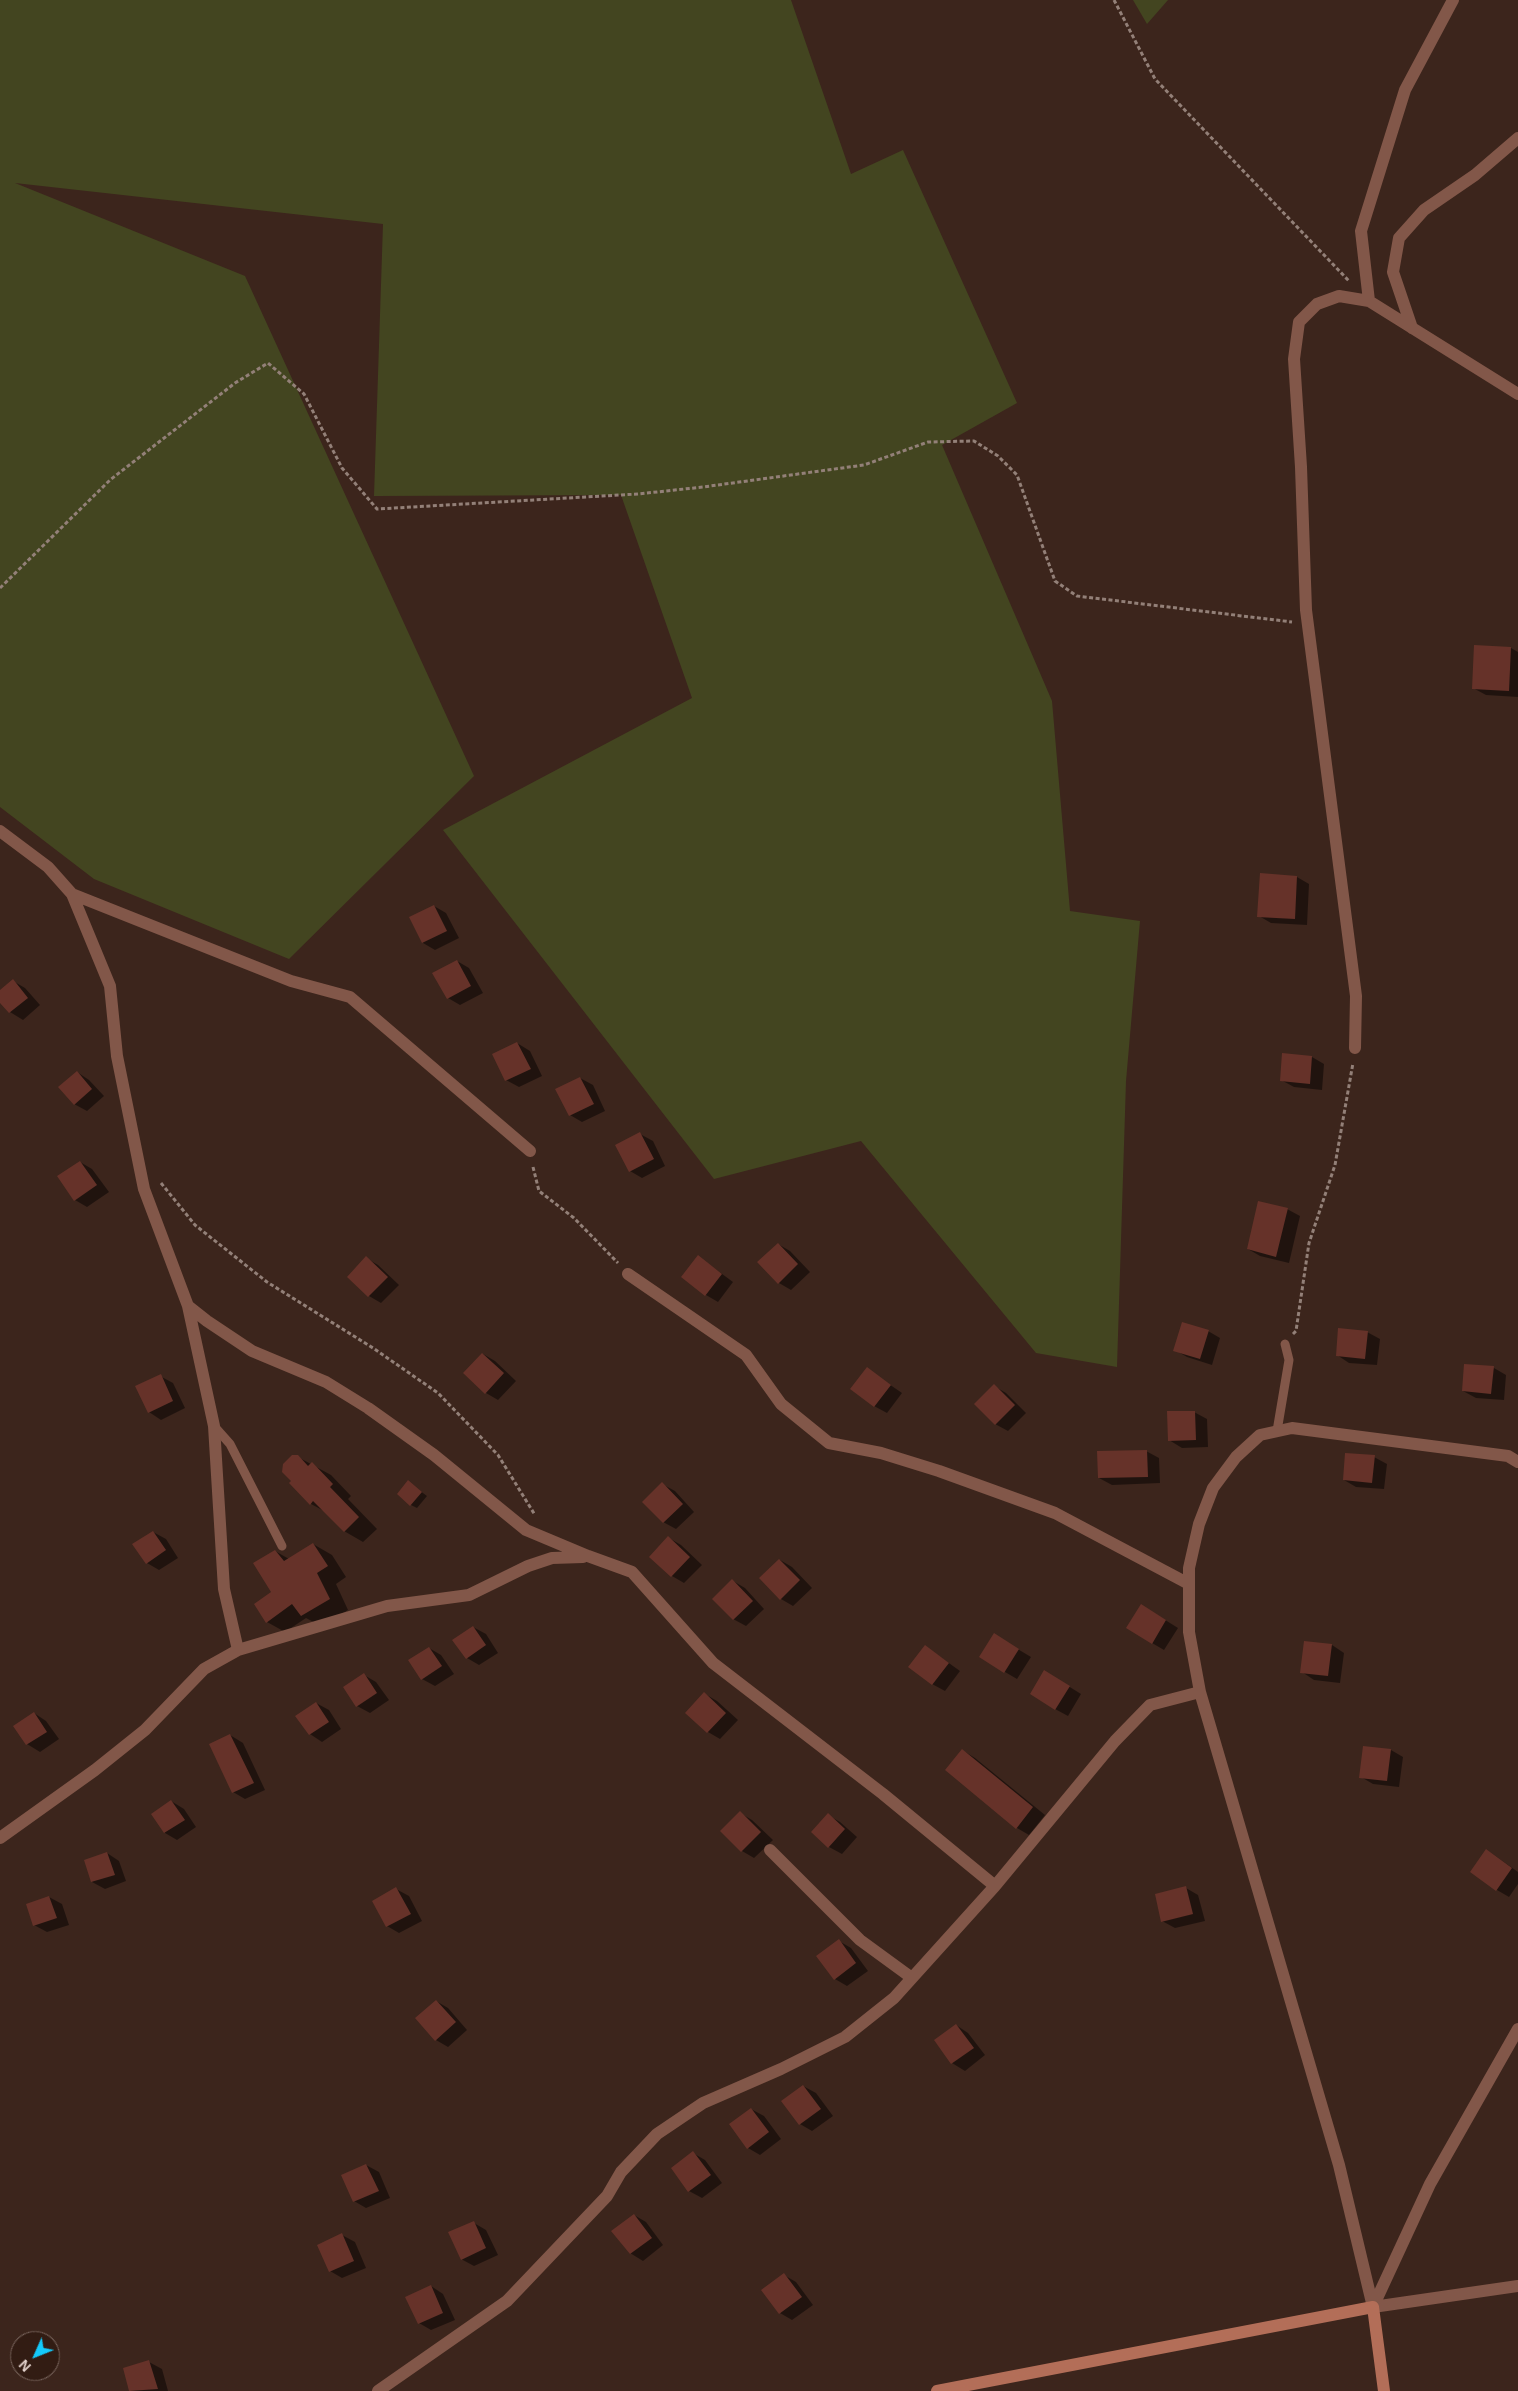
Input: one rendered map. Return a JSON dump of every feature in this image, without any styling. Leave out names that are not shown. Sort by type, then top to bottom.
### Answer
[{"type":"street","points":[[1369,302],[1361,231],[1405,90],[1453,0]]},
{"type":"street","points":[[1412,328],[1393,272],[1398,238],[1424,210],[1474,175],[1518,138]]},
{"type":"street","points":[[1355,1048],[1356,996],[1308,624],[1294,359],[1299,322],[1317,304],[1339,296],[1369,302],[1518,394]]},
{"type":"street","points":[[0,831],[48,867],[72,894],[110,986],[117,1056],[144,1189],[188,1306],[214,1426],[224,1589],[238,1650]]},
{"type":"street","points":[[72,894],[291,981],[350,997],[530,1151]]},
{"type":"street","points":[[628,1274],[746,1355],[781,1404],[829,1443],[881,1453],[939,1471],[1055,1513],[1189,1584]]},
{"type":"street","points":[[188,1306],[252,1351],[326,1382],[368,1408],[434,1456],[526,1530],[632,1572],[713,1663],[883,1794],[995,1886]]},
{"type":"street","points":[[1384,2391],[1373,2307],[1339,2165],[1200,1692],[1189,1632],[1189,1568],[1198,1524],[1213,1488],[1236,1457],[1260,1435],[1292,1428],[1302,1429],[1508,1456],[1518,1462]]},
{"type":"street","points":[[0,1838],[96,1770],[144,1730],[204,1668],[238,1650],[387,1606],[468,1595],[528,1566],[552,1558],[588,1556]]},
{"type":"street","points":[[378,2391],[507,2301],[607,2196],[621,2172],[657,2134],[703,2102],[781,2069],[845,2037],[894,1998],[995,1886],[1115,1741],[1150,1705],[1200,1692]]},
{"type":"street","points":[[770,1850],[860,1940],[912,1978]]},
{"type":"street","points":[[1373,2307],[1430,2184],[1518,2029]]},
{"type":"street","points":[[937,2391],[1373,2307],[1518,2286]]},
{"type":"lane","points":[[1278,1431],[1289,1360],[1285,1344]]},
{"type":"lane","points":[[214,1426],[230,1444],[282,1546]]},
{"type":"path","points":[[1114,0],[1155,79],[1369,302]]},
{"type":"path","points":[[0,588],[110,480],[236,383],[268,363],[304,394],[342,468],[377,510],[638,494],[685,489],[864,465],[928,442],[974,441],[998,456],[1017,475],[1055,581],[1077,596],[1308,624]]},
{"type":"path","points":[[1285,1344],[1296,1331],[1309,1242],[1335,1165],[1355,1048]]},
{"type":"path","points":[[530,1151],[538,1191],[574,1218],[628,1274]]},
{"type":"path","points":[[160,1182],[194,1225],[266,1282],[373,1348],[438,1393],[498,1455],[535,1514],[542,1521]]},
{"type":"green space","points":[[0,0],[791,0],[851,174],[903,150],[1017,403],[942,445],[1052,701],[1070,911],[1140,921],[1126,1081],[1117,1367],[1036,1353],[861,1141],[714,1179],[443,830],[692,698],[621,495],[374,496],[383,224],[15,183],[245,276],[474,776],[289,959],[94,879],[0,807]]},
{"type":"green space","points":[[1133,0],[1168,0],[1147,24]]},
{"type":"building","points":[[1474,645],[1511,647],[1509,691],[1472,689]]},
{"type":"building","points":[[1260,873],[1297,876],[1295,919],[1257,917]]},
{"type":"building","points":[[434,905],[447,931],[422,943],[409,917]]},
{"type":"building","points":[[457,960],[471,986],[447,999],[432,973]]},
{"type":"building","points":[[13,979],[28,998],[9,1013],[0,1003],[0,990]]},
{"type":"building","points":[[517,1042],[531,1069],[505,1081],[492,1054]]},
{"type":"building","points":[[1282,1053],[1312,1056],[1310,1084],[1280,1081]]},
{"type":"building","points":[[77,1071],[92,1089],[74,1105],[58,1087]]},
{"type":"building","points":[[580,1077],[594,1104],[569,1116],[555,1089]]},
{"type":"building","points":[[640,1132],[654,1159],[629,1172],[615,1145]]},
{"type":"building","points":[[80,1161],[97,1185],[74,1201],[57,1176]]},
{"type":"building","points":[[1258,1201],[1288,1208],[1276,1257],[1247,1249]]},
{"type":"building","points":[[778,1243],[798,1264],[778,1284],[757,1262]]},
{"type":"building","points":[[698,1255],[722,1274],[705,1296],[681,1277]]},
{"type":"building","points":[[366,1256],[388,1277],[368,1297],[347,1277]]},
{"type":"building","points":[[1182,1322],[1209,1330],[1200,1359],[1173,1351]]},
{"type":"building","points":[[1338,1328],[1368,1331],[1365,1359],[1336,1356]]},
{"type":"building","points":[[482,1353],[504,1373],[485,1394],[463,1373]]},
{"type":"building","points":[[1464,1364],[1494,1366],[1491,1394],[1462,1391]]},
{"type":"building","points":[[867,1367],[891,1385],[874,1407],[850,1389]]},
{"type":"building","points":[[161,1374],[173,1401],[148,1413],[135,1386]]},
{"type":"building","points":[[994,1384],[1015,1405],[995,1425],[974,1404]]},
{"type":"building","points":[[1167,1411],[1195,1411],[1196,1440],[1168,1441]]},
{"type":"building","points":[[1147,1450],[1148,1477],[1098,1478],[1097,1451]]},
{"type":"building","points":[[1345,1453],[1375,1455],[1372,1483],[1343,1480]]},
{"type":"building","points":[[292,1455],[298,1455],[308,1466],[312,1462],[333,1484],[330,1487],[359,1517],[344,1532],[313,1501],[310,1505],[289,1483],[291,1481],[282,1472],[283,1464]]},
{"type":"building","points":[[408,1480],[422,1492],[410,1506],[397,1494]]},
{"type":"building","points":[[662,1482],[683,1504],[663,1523],[642,1502]]},
{"type":"building","points":[[153,1531],[166,1550],[146,1564],[132,1544]]},
{"type":"building","points":[[668,1536],[690,1557],[671,1577],[649,1557]]},
{"type":"building","points":[[313,1543],[328,1566],[317,1573],[330,1599],[301,1616],[292,1604],[266,1623],[254,1604],[271,1592],[253,1563],[275,1550],[284,1561]]},
{"type":"building","points":[[779,1559],[800,1580],[780,1600],[759,1578]]},
{"type":"building","points":[[732,1579],[753,1601],[733,1620],[712,1599]]},
{"type":"building","points":[[1141,1604],[1166,1620],[1152,1644],[1126,1628]]},
{"type":"building","points":[[473,1626],[486,1645],[466,1659],[452,1640]]},
{"type":"building","points":[[994,1633],[1019,1649],[1004,1673],[979,1657]]},
{"type":"building","points":[[1304,1641],[1332,1644],[1328,1676],[1300,1673]]},
{"type":"building","points":[[925,1645],[949,1663],[932,1685],[908,1667]]},
{"type":"building","points":[[429,1647],[442,1666],[421,1680],[408,1660]]},
{"type":"building","points":[[1044,1670],[1070,1686],[1055,1710],[1030,1694]]},
{"type":"building","points":[[364,1673],[377,1693],[356,1707],[343,1687]]},
{"type":"building","points":[[704,1692],[726,1713],[707,1733],[685,1713]]},
{"type":"building","points":[[316,1702],[329,1722],[309,1735],[295,1716]]},
{"type":"building","points":[[34,1712],[47,1732],[26,1745],[13,1726]]},
{"type":"building","points":[[230,1734],[254,1783],[232,1793],[209,1744]]},
{"type":"building","points":[[1363,1746],[1391,1749],[1387,1781],[1359,1778]]},
{"type":"building","points":[[962,1749],[1033,1807],[1016,1829],[945,1770]]},
{"type":"building","points":[[171,1800],[185,1820],[164,1833],[151,1814]]},
{"type":"building","points":[[740,1811],[761,1832],[741,1852],[720,1831]]},
{"type":"building","points":[[828,1813],[845,1829],[828,1848],[811,1832]]},
{"type":"building","points":[[1486,1849],[1512,1868],[1496,1891],[1470,1872]]},
{"type":"building","points":[[107,1852],[115,1875],[91,1882],[84,1860]]},
{"type":"building","points":[[1186,1886],[1193,1914],[1161,1922],[1155,1894]]},
{"type":"building","points":[[396,1887],[411,1914],[386,1927],[372,1901]]},
{"type":"building","points":[[49,1896],[57,1918],[33,1926],[26,1904]]},
{"type":"building","points":[[839,1939],[856,1963],[834,1980],[816,1956]]},
{"type":"building","points":[[436,2000],[456,2022],[435,2041],[415,2018]]},
{"type":"building","points":[[956,2024],[974,2048],[951,2064],[934,2040]]},
{"type":"building","points":[[803,2085],[821,2109],[799,2125],[781,2101]]},
{"type":"building","points":[[751,2108],[769,2132],[747,2149],[729,2124]]},
{"type":"building","points":[[693,2151],[711,2175],[688,2192],[671,2168]]},
{"type":"building","points":[[366,2164],[379,2191],[353,2202],[341,2175]]},
{"type":"building","points":[[634,2214],[652,2238],[630,2254],[611,2231]]},
{"type":"building","points":[[474,2221],[486,2248],[461,2260],[448,2232]]},
{"type":"building","points":[[342,2233],[354,2261],[329,2272],[317,2245]]},
{"type":"building","points":[[784,2273],[802,2297],[779,2314],[761,2290]]},
{"type":"building","points":[[431,2285],[443,2313],[418,2324],[405,2297]]},
{"type":"building","points":[[149,2360],[158,2389],[129,2391],[123,2368]]}]
